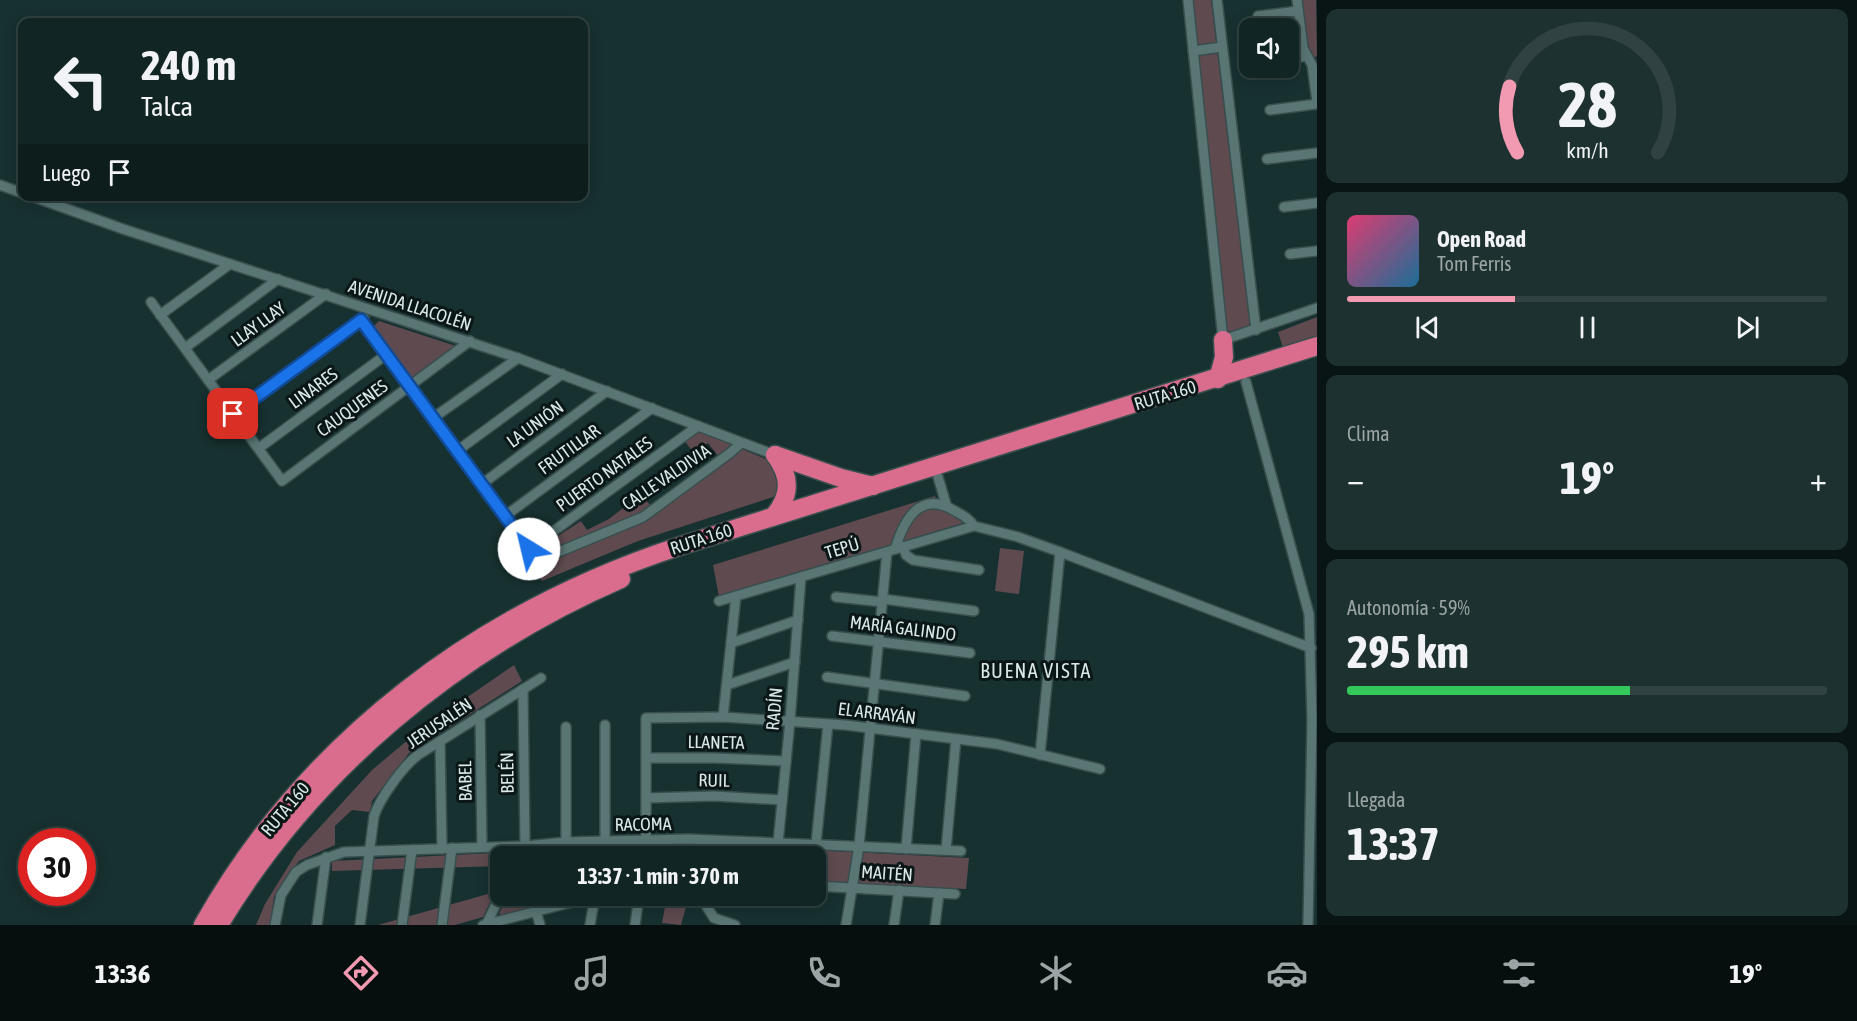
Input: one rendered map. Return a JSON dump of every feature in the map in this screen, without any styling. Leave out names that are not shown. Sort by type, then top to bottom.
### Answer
[{"type":"highway","points":[[1218,379],[1224,357],[1223,340]]},
{"type":"highway","name":"RUTA 160","points":[[208,924],[234,876],[265,832],[322,766],[380,712],[450,657],[523,612],[594,577],[653,555],[1317,346]]},
{"type":"highway","name":"RUTA 160","points":[[208,924],[347,762],[404,711],[465,665],[549,614],[611,583],[675,559],[1317,358]]},
{"type":"highway","points":[[775,455],[842,478],[874,486]]},
{"type":"highway","points":[[774,516],[785,499],[788,485],[786,474],[775,455]]},
{"type":"highway","points":[[233,925],[283,835]]},
{"type":"street","points":[[1188,0],[1223,340],[1317,308]]},
{"type":"street","points":[[1217,0],[1256,330]]},
{"type":"street","points":[[1270,110],[1317,103],[1312,60],[1303,48],[1297,0]]},
{"type":"street","points":[[1258,16],[1298,11]]},
{"type":"street","points":[[1193,51],[1222,47]]},
{"type":"street","points":[[1267,159],[1317,153]]},
{"type":"street","points":[[0,185],[18,192]]},
{"type":"street","name":"AVENIDA LLACOLÉN","points":[[45,201],[123,229],[470,341],[775,455]]},
{"type":"street","points":[[1284,207],[1317,203]]},
{"type":"street","points":[[1290,254],[1317,251]]},
{"type":"street","points":[[160,315],[230,264]]},
{"type":"street","points":[[184,348],[278,279]]},
{"type":"street","name":"LLAY LLAY","points":[[208,380],[326,294]]},
{"type":"street","points":[[151,302],[258,448]]},
{"type":"street","points":[[233,414],[361,320],[371,309]]},
{"type":"street","points":[[361,320],[529,549]]},
{"type":"street","name":"CAUQUENES","points":[[258,448],[282,481],[470,341]]},
{"type":"street","name":"LINARES","points":[[258,448],[387,354]]},
{"type":"street","points":[[434,418],[518,358]]},
{"type":"street","points":[[457,451],[562,374]]},
{"type":"street","points":[[1246,382],[1306,598],[1311,648],[1312,720],[1308,925]]},
{"type":"street","name":"LA UNIÓN","points":[[482,484],[608,391]]},
{"type":"street","name":"FRUTILLAR","points":[[505,516],[652,408]]},
{"type":"street","name":"PUERTO NATALES","points":[[529,549],[698,426]]},
{"type":"street","name":"CALLE VALDIVIA","points":[[529,549],[538,560],[643,517],[730,453],[741,442]]},
{"type":"street","points":[[938,477],[946,504],[974,526],[1018,537],[1060,552],[1311,648]]},
{"type":"street","points":[[846,925],[859,846],[883,601],[895,549],[902,528],[914,511],[923,506],[946,504]]},
{"type":"street","name":"TEPÚ","points":[[719,602],[974,526]]},
{"type":"street","points":[[895,549],[913,560],[979,570]]},
{"type":"street","points":[[1040,754],[1060,552]]},
{"type":"street","name":"RADÍN","points":[[778,843],[801,577]]},
{"type":"street","points":[[723,717],[736,596]]},
{"type":"street","points":[[836,597],[974,611]]},
{"type":"street","points":[[731,643],[798,620]]},
{"type":"street","name":"MARÍA GALINDO","points":[[832,636],[970,653]]},
{"type":"street","points":[[727,685],[795,662]]},
{"type":"street","points":[[827,677],[965,696]]},
{"type":"street","name":"JERUSALÉN","points":[[360,925],[374,816],[380,803],[414,758],[541,678]]},
{"type":"street","name":"BELÉN","points":[[523,688],[525,846]]},
{"type":"street","name":"BABEL","points":[[480,715],[482,847]]},
{"type":"street","name":"EL ARRAYÁN","points":[[646,758],[646,718],[723,717],[828,723],[997,744],[1100,769]]},
{"type":"street","points":[[816,844],[828,723]]},
{"type":"street","points":[[605,725],[605,841]]},
{"type":"street","points":[[566,727],[566,842]]},
{"type":"street","points":[[906,849],[916,734]]},
{"type":"street","points":[[946,850],[956,739]]},
{"type":"street","points":[[440,741],[447,849],[442,925]]},
{"type":"street","points":[[645,846],[646,758]]},
{"type":"street","name":"LLANETA","points":[[646,758],[786,761]]},
{"type":"street","name":"RUIL","points":[[646,798],[714,796],[782,800]]},
{"type":"street","name":"RACOMA","points":[[525,846],[566,842],[705,840],[961,851]]},
{"type":"street","name":"RACOMA","points":[[275,925],[281,896],[296,872],[326,857],[344,852],[490,847]]},
{"type":"street","points":[[402,925],[412,850]]},
{"type":"street","points":[[317,925],[326,857]]},
{"type":"street","name":"MAITÉN","points":[[826,886],[955,894]]},
{"type":"street","points":[[894,925],[899,890]]},
{"type":"street","points":[[935,925],[939,893]]},
{"type":"street","points":[[485,925],[495,906]]},
{"type":"street","points":[[485,925],[556,906]]},
{"type":"street","points":[[590,925],[593,906]]},
{"type":"street","points":[[635,925],[638,906]]},
{"type":"street","points":[[706,906],[714,918],[735,925]]},
{"type":"street","points":[[536,911],[540,925]]},
{"type":"shaded area","points":[[1193,0],[1211,0],[1250,323],[1247,327],[1229,334],[1226,331]]},
{"type":"shaded area","points":[[1301,0],[1316,0],[1317,56],[1314,58],[1309,52]]},
{"type":"shaded area","points":[[1317,317],[1317,336],[1283,348],[1278,332]]},
{"type":"shaded area","points":[[379,321],[459,347],[414,381],[372,328]]},
{"type":"shaded area","points":[[699,431],[775,463],[780,492],[773,497],[638,541],[542,581],[527,556],[581,521],[587,530],[609,519],[641,494],[651,506],[719,457],[708,443],[693,452],[684,440]]},
{"type":"shaded area","points":[[935,496],[938,508],[966,522],[719,597],[713,565]]},
{"type":"shaded area","points":[[1000,548],[1024,551],[1019,594],[995,591]]},
{"type":"shaded area","points":[[514,665],[522,681],[409,753],[372,801],[370,812],[352,810],[335,826],[335,845],[299,861],[274,897],[270,925],[256,925],[265,904],[297,852],[372,770],[421,729]]},
{"type":"shaded area","points":[[715,845],[735,846],[672,846]]},
{"type":"shaded area","points":[[826,851],[969,858],[966,889],[826,882]]},
{"type":"shaded area","points":[[490,853],[490,866],[332,871],[332,861]]},
{"type":"shaded area","points":[[490,893],[490,902],[483,917],[455,925],[378,925]]},
{"type":"shaded area","points":[[503,906],[538,906],[502,915],[499,914]]},
{"type":"shaded area","points":[[665,906],[686,906],[681,925],[662,923]]},
{"type":"district","name":"BUENA VISTA","points":[[1036,670]]},
{"type":"route","points":[[233,414],[361,320],[529,549]]}]
